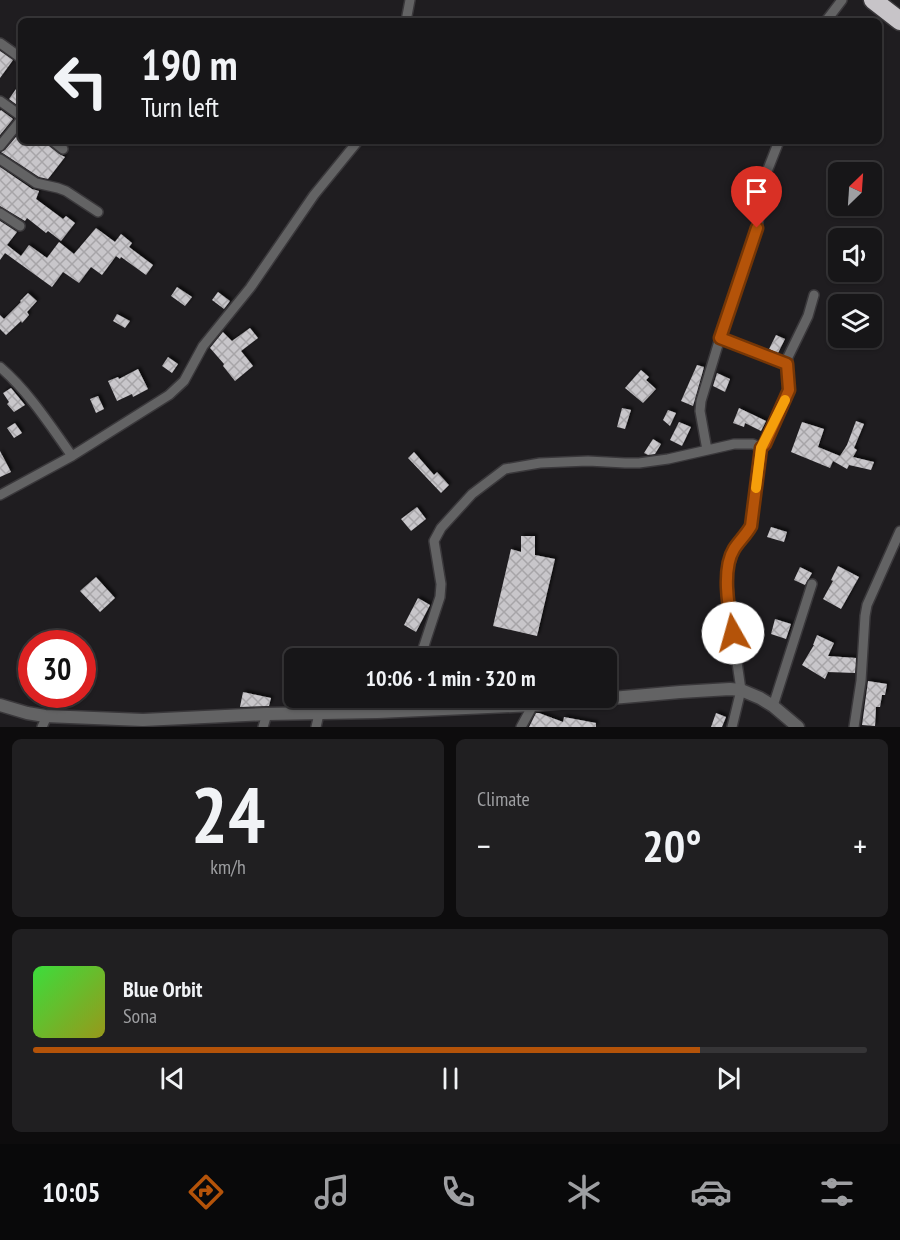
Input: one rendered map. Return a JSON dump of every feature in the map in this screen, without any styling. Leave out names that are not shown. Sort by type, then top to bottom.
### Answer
[{"type":"highway","points":[[873,0],[900,21]]},
{"type":"street","points":[[407,18],[410,0]]},
{"type":"street","points":[[829,17],[842,0]]},
{"type":"street","points":[[0,44],[18,56]]},
{"type":"street","points":[[0,101],[18,116]]},
{"type":"street","points":[[0,146],[18,122]]},
{"type":"street","points":[[57,144],[63,149]]},
{"type":"street","points":[[0,495],[72,456],[169,395],[184,381],[203,346],[250,288],[314,195],[356,144]]},
{"type":"street","points":[[707,450],[700,411],[701,401],[757,228],[766,174],[778,144]]},
{"type":"street","points":[[0,159],[36,183],[66,191],[98,212]]},
{"type":"street","points":[[0,213],[20,226]]},
{"type":"street","points":[[732,727],[741,690],[730,614],[727,573],[734,549],[751,526],[761,448],[765,444],[789,390],[788,357],[808,316],[814,295]]},
{"type":"street","points":[[720,338],[787,364]]},
{"type":"street","points":[[0,367],[10,375],[36,407],[72,456]]},
{"type":"street","points":[[423,648],[440,597],[441,584],[434,541],[441,528],[472,494],[505,469],[588,461],[639,463],[744,444],[753,444],[761,448]]},
{"type":"street","points":[[854,727],[861,681],[867,605],[900,531]]},
{"type":"street","points":[[773,706],[812,584]]},
{"type":"street","points":[[617,698],[724,689],[741,690],[773,706],[798,727]]},
{"type":"street","points":[[0,705],[44,722],[142,720],[154,723],[267,714],[468,708]]},
{"type":"street","points":[[521,727],[531,708]]},
{"type":"street","points":[[263,727],[267,714]]},
{"type":"street","points":[[316,727],[319,714]]},
{"type":"building","points":[[0,51],[13,60],[0,78]]},
{"type":"building","points":[[18,86],[18,106],[9,99]]},
{"type":"building","points":[[0,111],[13,119],[0,135]]},
{"type":"building","points":[[18,135],[18,144],[48,144],[65,157],[48,179],[39,177],[1,152]]},
{"type":"building","points":[[0,167],[32,189],[39,191],[36,199],[63,219],[66,216],[75,223],[61,241],[27,218],[25,221],[0,206]]},
{"type":"building","points":[[0,221],[17,232],[7,245],[21,256],[29,245],[47,258],[59,242],[74,254],[96,228],[115,242],[121,234],[132,243],[129,247],[153,265],[146,275],[121,257],[120,259],[116,256],[102,275],[91,267],[79,283],[63,272],[52,287],[5,253],[0,260]]},
{"type":"building","points":[[177,287],[192,297],[185,306],[171,296]]},
{"type":"building","points":[[218,292],[230,301],[224,309],[212,300]]},
{"type":"building","points":[[28,293],[37,301],[27,312],[29,315],[22,323],[21,321],[6,335],[0,329],[0,315],[4,319]]},
{"type":"building","points":[[117,314],[130,321],[125,328],[113,321]]},
{"type":"building","points":[[250,328],[258,338],[241,351],[253,366],[235,381],[210,348],[223,332],[232,341]]},
{"type":"building","points":[[776,335],[785,339],[778,353],[769,349]]},
{"type":"building","points":[[168,357],[178,364],[172,373],[162,366]]},
{"type":"building","points":[[697,365],[704,367],[693,406],[681,401]]},
{"type":"building","points":[[138,369],[148,389],[133,397],[132,394],[117,401],[108,381],[118,377],[119,379]]},
{"type":"building","points":[[641,370],[649,377],[646,380],[656,389],[643,403],[625,388]]},
{"type":"building","points":[[717,373],[730,379],[725,392],[713,386]]},
{"type":"building","points":[[11,388],[25,405],[14,412],[7,404],[9,402],[3,393]]},
{"type":"building","points":[[98,396],[104,409],[96,413],[90,399]]},
{"type":"building","points":[[622,408],[631,410],[625,429],[617,427]]},
{"type":"building","points":[[739,408],[766,421],[761,431],[745,423],[744,427],[733,423]]},
{"type":"building","points":[[668,410],[676,413],[670,426],[663,420]]},
{"type":"building","points":[[856,421],[864,424],[854,448],[857,450],[853,457],[874,462],[871,470],[849,465],[847,469],[833,461],[830,468],[791,452],[802,422],[824,429],[818,447],[840,456]]},
{"type":"building","points":[[679,422],[691,427],[682,446],[670,440]]},
{"type":"building","points":[[15,423],[22,433],[14,438],[7,428]]},
{"type":"building","points":[[653,439],[661,444],[655,454],[648,455],[644,453]]},
{"type":"building","points":[[0,451],[11,472],[0,477]]},
{"type":"building","points":[[414,452],[434,475],[437,472],[449,485],[441,493],[408,458]]},
{"type":"building","points":[[417,507],[426,519],[411,531],[401,519]]},
{"type":"building","points":[[771,527],[787,532],[784,542],[767,537]]},
{"type":"building","points":[[521,536],[535,536],[535,555],[555,559],[537,636],[493,626],[511,549],[521,552]]},
{"type":"building","points":[[838,566],[859,577],[841,609],[823,599]]},
{"type":"building","points":[[800,567],[812,573],[805,585],[794,580]]},
{"type":"building","points":[[96,577],[115,598],[100,612],[80,591]]},
{"type":"building","points":[[418,598],[430,605],[416,632],[404,625]]},
{"type":"building","points":[[775,619],[791,624],[786,639],[771,634]]},
{"type":"building","points":[[817,635],[834,643],[828,656],[856,658],[855,673],[828,672],[825,679],[802,665]]},
{"type":"building","points":[[868,681],[887,684],[880,707],[876,707],[875,726],[862,725]]},
{"type":"building","points":[[243,692],[271,698],[269,706],[240,707]]},
{"type":"building","points":[[536,713],[563,722],[564,717],[596,723],[596,727],[529,727]]},
{"type":"building","points":[[716,713],[726,717],[722,727],[711,727]]},
{"type":"slow traffic","points":[[756,488],[761,448],[785,400]]},
{"type":"route","points":[[733,633],[727,573],[730,557],[751,526],[761,448],[765,444],[789,390],[787,364],[720,338],[757,228]]}]
